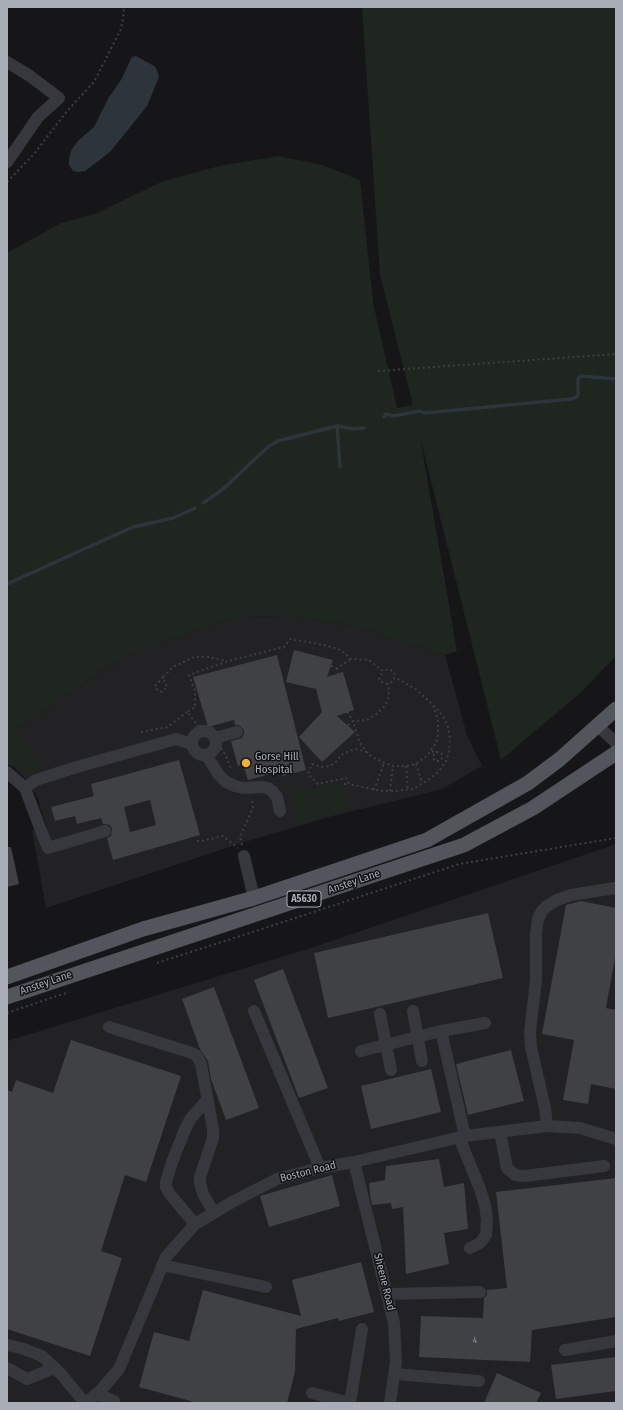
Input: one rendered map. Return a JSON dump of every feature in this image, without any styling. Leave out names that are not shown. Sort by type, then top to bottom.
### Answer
[{"type":"main road","name":"Anstey Lane","points":[[254,898],[427,840],[528,783],[560,758],[616,709]]},
{"type":"main road","name":"Anstey Lane","points":[[7,997],[464,844],[533,808],[616,753]]},
{"type":"main road","name":"A5630","points":[[7,977],[143,929],[254,898]]},
{"type":"street","points":[[7,62],[30,76],[59,98],[38,117],[7,162]]},
{"type":"street","points":[[598,726],[616,743]]},
{"type":"street","points":[[201,732],[208,732],[215,738],[216,745],[213,752],[206,755],[198,754],[193,748],[192,741],[196,735],[201,732]]},
{"type":"street","points":[[215,738],[237,732]]},
{"type":"street","points":[[25,788],[36,780],[176,739],[192,744]]},
{"type":"street","points":[[206,755],[219,775],[226,782],[244,788],[268,788],[276,797],[280,812]]},
{"type":"street","points":[[7,772],[25,788],[48,848],[105,831]]},
{"type":"street","points":[[244,856],[254,898]]},
{"type":"street","points":[[547,1126],[545,1108],[531,1047],[530,1032],[536,980],[536,934],[538,919],[542,911],[557,900],[571,895],[615,888]]},
{"type":"street","points":[[254,1011],[320,1168]]},
{"type":"street","points":[[413,1011],[422,1061]]},
{"type":"street","points":[[380,1014],[392,1070]]},
{"type":"street","points":[[360,1051],[418,1036],[485,1023]]},
{"type":"street","points":[[109,1027],[196,1055],[201,1064],[213,1129],[213,1138],[200,1177],[200,1183],[203,1194],[214,1213]]},
{"type":"street","points":[[441,1031],[462,1137],[480,1188],[487,1219],[486,1235],[480,1243],[470,1248]]},
{"type":"street","points":[[195,1224],[169,1193],[166,1187],[166,1182],[186,1127],[191,1118],[207,1100]]},
{"type":"street","name":"Boston Road","points":[[86,1403],[97,1394],[119,1369],[166,1257],[195,1224],[234,1201],[277,1179],[320,1168],[354,1162],[462,1137],[547,1126],[580,1128],[616,1139]]},
{"type":"street","points":[[500,1132],[507,1168],[515,1175],[525,1176],[604,1166]]},
{"type":"street","name":"Sheene Road","points":[[354,1162],[394,1323],[396,1361],[390,1403]]},
{"type":"street","points":[[162,1265],[266,1287]]},
{"type":"street","points":[[387,1294],[480,1292]]},
{"type":"street","points":[[312,1393],[350,1403],[362,1329]]},
{"type":"street","points":[[564,1350],[616,1341]]},
{"type":"street","points":[[7,1345],[21,1348],[42,1356],[61,1374],[86,1403]]},
{"type":"street","points":[[7,1368],[27,1379],[54,1368]]},
{"type":"street","points":[[394,1374],[479,1381]]},
{"type":"street","points":[[97,1394],[116,1402]]},
{"type":"path","points":[[7,182],[34,154],[67,111],[94,82],[121,30],[124,12],[123,7]]},
{"type":"path","points":[[378,371],[616,354]]},
{"type":"path","points":[[141,732],[168,727],[195,707],[195,692],[189,675],[229,661],[284,647],[290,639],[324,645],[341,650],[351,659]]},
{"type":"path","points":[[163,677],[167,687],[162,692],[157,690],[155,686],[163,677],[173,667],[194,657],[208,656],[229,661]]},
{"type":"path","points":[[337,668],[351,659],[369,660],[383,671]]},
{"type":"path","points":[[331,666],[337,668]]},
{"type":"path","points":[[337,668],[338,674]]},
{"type":"path","points":[[383,671],[389,669],[394,672],[394,678],[392,682],[388,684]]},
{"type":"path","points":[[383,671],[380,679],[383,683],[388,684]]},
{"type":"path","points":[[344,784],[374,790],[390,791],[413,789],[436,774],[446,761],[449,752],[450,740],[448,727],[443,716],[417,690],[394,678]]},
{"type":"path","points":[[348,725],[353,721],[366,720],[381,711],[388,699],[388,684]]},
{"type":"path","points":[[347,712],[353,721],[360,743],[369,754],[384,763],[393,766],[406,766],[416,764],[427,756],[432,751],[436,743],[438,734],[438,720],[433,705]]},
{"type":"path","points":[[188,712],[201,729],[201,732]]},
{"type":"path","points":[[349,784],[346,778],[318,784],[308,774],[312,764],[321,767],[330,766],[337,761],[341,755],[356,749],[360,743]]},
{"type":"path","points":[[356,749],[367,752]]},
{"type":"path","points":[[432,751],[434,753],[438,752],[442,754],[442,758],[446,761]]},
{"type":"path","points":[[434,753],[433,758],[435,761],[440,761],[442,758]]},
{"type":"path","points":[[374,790],[384,763]]},
{"type":"path","points":[[416,764],[422,784]]},
{"type":"path","points":[[390,791],[393,766]]},
{"type":"path","points":[[406,766],[408,790]]},
{"type":"path","points":[[197,841],[223,836],[241,850],[244,856]]},
{"type":"path","points":[[151,964],[459,864],[616,838]]},
{"type":"path","points":[[7,1013],[71,991]]},
{"type":"shaded area","points":[[362,7],[616,7],[616,656],[580,693],[501,760],[420,437],[457,651],[445,655],[354,626],[298,617],[238,616],[160,643],[102,670],[43,712],[16,728],[41,765],[31,775],[7,764],[7,253],[61,223],[95,214],[161,182],[219,166],[278,156],[322,165],[360,180],[373,302],[397,408],[413,405],[380,275]]},
{"type":"shaded area","points":[[136,56],[154,66],[159,77],[147,106],[110,152],[85,171],[73,171],[69,165],[69,158],[72,149],[78,141],[94,127],[109,97],[121,80],[132,57]]},
{"type":"shaded area","name":"Gorse Hill Hospital","points":[[238,616],[298,617],[354,626],[445,655],[467,735],[482,766],[442,789],[325,818],[235,845],[46,908],[32,830],[46,826],[37,796],[24,777],[7,760],[16,728],[43,712],[102,670],[160,643]]},
{"type":"shaded area","points":[[343,782],[350,808],[299,824],[291,793]]},
{"type":"shaded area","points":[[616,844],[616,1403],[7,1403],[7,1041],[314,947]]},
{"type":"building","points":[[294,650],[333,660],[327,677],[343,672],[354,710],[337,716],[355,732],[322,762],[299,737],[322,712],[316,689],[286,682]]},
{"type":"building","points":[[277,655],[306,770],[283,776],[281,771],[248,780],[243,765],[238,766],[231,741],[242,738],[244,730],[239,725],[235,725],[234,720],[208,727],[193,677]]},
{"type":"building","points":[[179,760],[200,835],[113,860],[107,838],[111,836],[112,829],[110,825],[103,824],[101,818],[77,824],[75,816],[55,821],[51,807],[94,796],[91,784]],"holes":[[[150,800],[156,825],[130,832],[124,807]]]},
{"type":"building","points":[[7,847],[11,847],[19,884],[7,887]]},
{"type":"building","points":[[581,901],[616,908],[616,952],[606,1008],[616,1010],[616,1089],[591,1084],[588,1104],[563,1100],[574,1040],[542,1034],[566,905]]},
{"type":"building","points":[[488,913],[503,978],[328,1018],[314,953]]},
{"type":"building","points":[[283,969],[328,1088],[299,1098],[254,980]]},
{"type":"building","points":[[214,987],[259,1108],[226,1120],[211,1079],[208,1061],[200,1049],[182,999]]},
{"type":"building","points":[[71,1040],[181,1076],[146,1182],[125,1175],[101,1251],[122,1258],[90,1356],[7,1329],[7,1090],[12,1092],[16,1080],[53,1093]]},
{"type":"building","points":[[511,1050],[524,1101],[468,1115],[456,1064]]},
{"type":"building","points":[[431,1069],[441,1112],[371,1129],[361,1086]]},
{"type":"building","points":[[439,1159],[444,1187],[464,1183],[468,1229],[444,1233],[449,1264],[406,1274],[403,1207],[392,1209],[391,1203],[372,1205],[369,1183],[385,1180],[386,1166]]},
{"type":"building","points":[[332,1175],[340,1206],[269,1227],[260,1196]]},
{"type":"building","points":[[616,1178],[616,1317],[532,1330],[530,1362],[419,1357],[421,1316],[483,1318],[484,1298],[487,1295],[487,1290],[507,1288],[496,1192]]},
{"type":"building","points":[[361,1262],[374,1312],[339,1321],[338,1318],[296,1329],[295,1372],[287,1403],[198,1403],[139,1387],[154,1332],[189,1341],[203,1290],[301,1316],[292,1280]]},
{"type":"building","points":[[616,1357],[616,1391],[556,1399],[551,1365]]},
{"type":"building","points":[[497,1373],[541,1393],[536,1403],[484,1403]]},
{"type":"waterway","points":[[384,417],[386,414],[393,416],[420,411],[425,413],[571,399],[577,397],[578,378],[581,376],[616,379]]},
{"type":"waterway","points":[[337,426],[340,467]]},
{"type":"waterway","points":[[203,503],[222,490],[269,446],[278,441],[337,426],[354,429],[364,428]]},
{"type":"waterway","points":[[7,584],[133,527],[173,518],[195,508]]},
{"type":"place","name":"Gorse Hill Hospital","points":[[246,763]]}]
